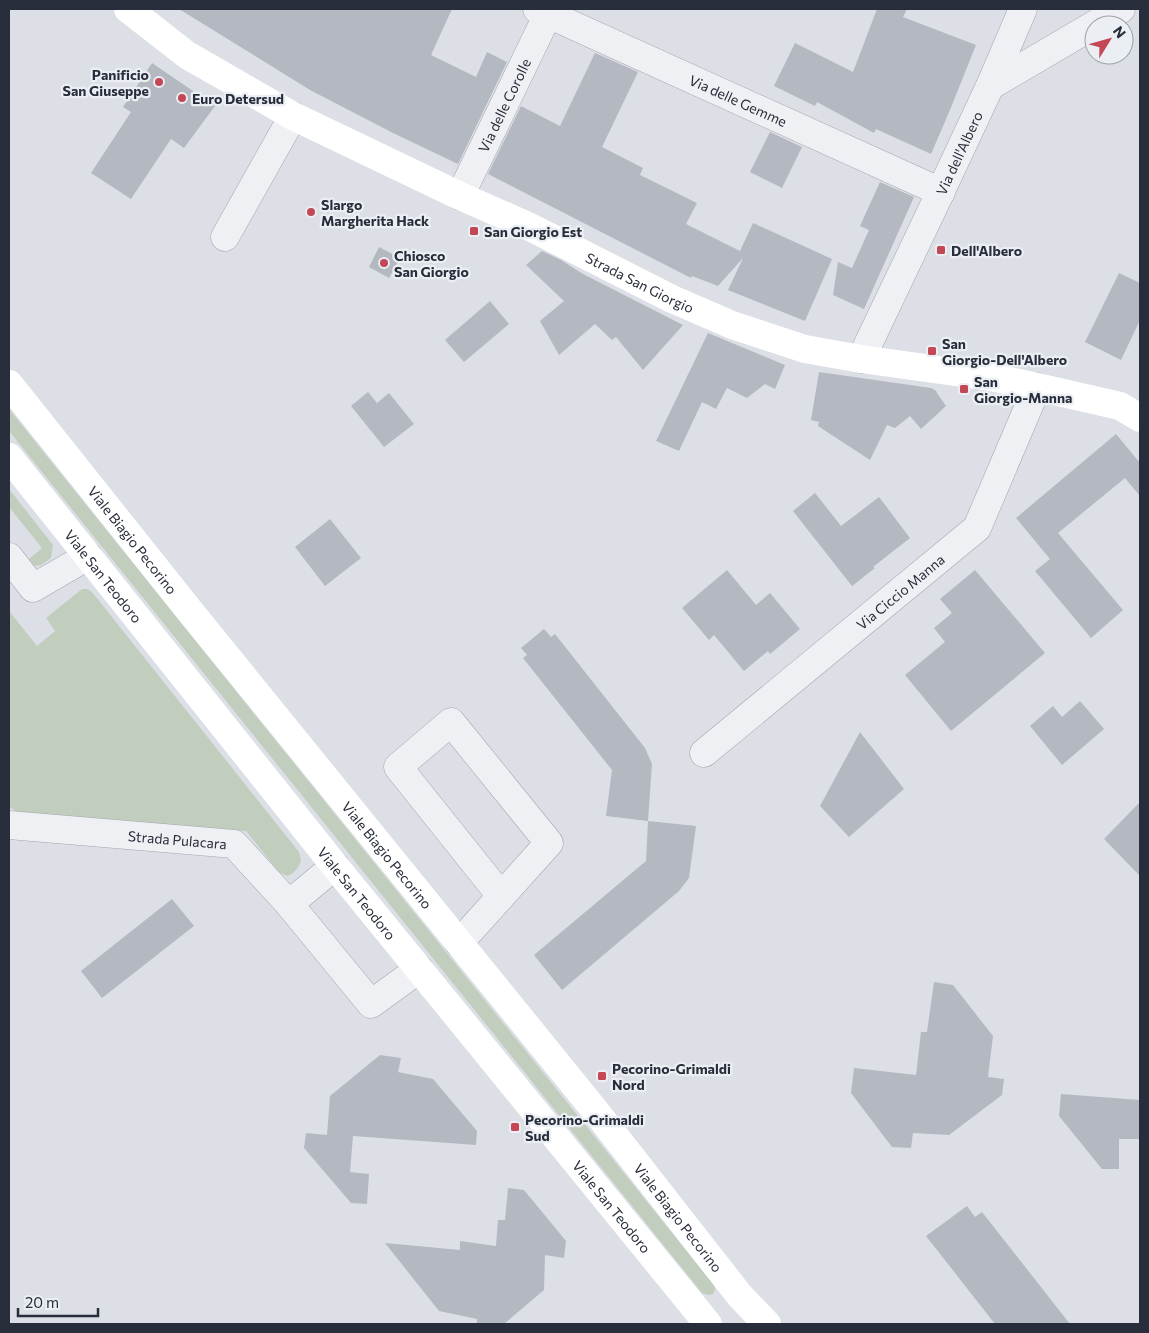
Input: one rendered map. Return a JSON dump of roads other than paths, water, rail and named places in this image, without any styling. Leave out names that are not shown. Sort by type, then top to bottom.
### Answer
[{"type":"main road","name":"Strada San Giorgio","points":[[128,9],[187,55],[293,116],[460,196],[528,226],[672,299],[732,325],[805,349],[861,359],[991,377],[1037,387],[1120,406],[1140,418]]},
{"type":"main road","name":"Viale Biagio Pecorino","points":[[9,384],[201,625],[593,1108],[740,1296],[767,1324]]},
{"type":"main road","name":"Viale San Teodoro","points":[[9,457],[335,866],[708,1324]]},
{"type":"street","name":"Via dell'Albero","points":[[861,359],[941,192],[1023,9]]},
{"type":"street","points":[[990,86],[1121,9]]},
{"type":"street","name":"Via delle Gemme","points":[[556,14],[941,192]]},
{"type":"street","name":"Via delle Corolle","points":[[460,196],[556,14]]},
{"type":"street","points":[[225,237],[293,116]]},
{"type":"street","name":"Via Ciccio Manna","points":[[704,753],[977,528],[1037,387]]},
{"type":"street","points":[[9,557],[34,588],[88,556]]},
{"type":"street","points":[[459,943],[549,843],[451,722],[398,766],[501,896]]},
{"type":"street","name":"Strada Pulacara","points":[[9,825],[234,844],[289,904],[371,1004],[419,969]]},
{"type":"street","points":[[289,904],[335,866]]},
{"type":"place","name":"Panificio San Giuseppe","points":[[159,82]]},
{"type":"place","name":"Euro Detersud","points":[[182,98]]},
{"type":"place","name":"Slargo Margherita Hack","points":[[311,212]]},
{"type":"place","name":"San Giorgio Est","points":[[474,231]]},
{"type":"place","name":"Dell'Albero","points":[[941,250]]},
{"type":"place","name":"Chiosco San Giorgio","points":[[384,263]]},
{"type":"place","name":"San Giorgio-Dell'Albero","points":[[932,351]]},
{"type":"place","name":"San Giorgio-Manna","points":[[964,389]]},
{"type":"place","name":"Pecorino-Grimaldi Nord","points":[[602,1076]]},
{"type":"place","name":"Pecorino-Grimaldi Sud","points":[[515,1127]]}]
